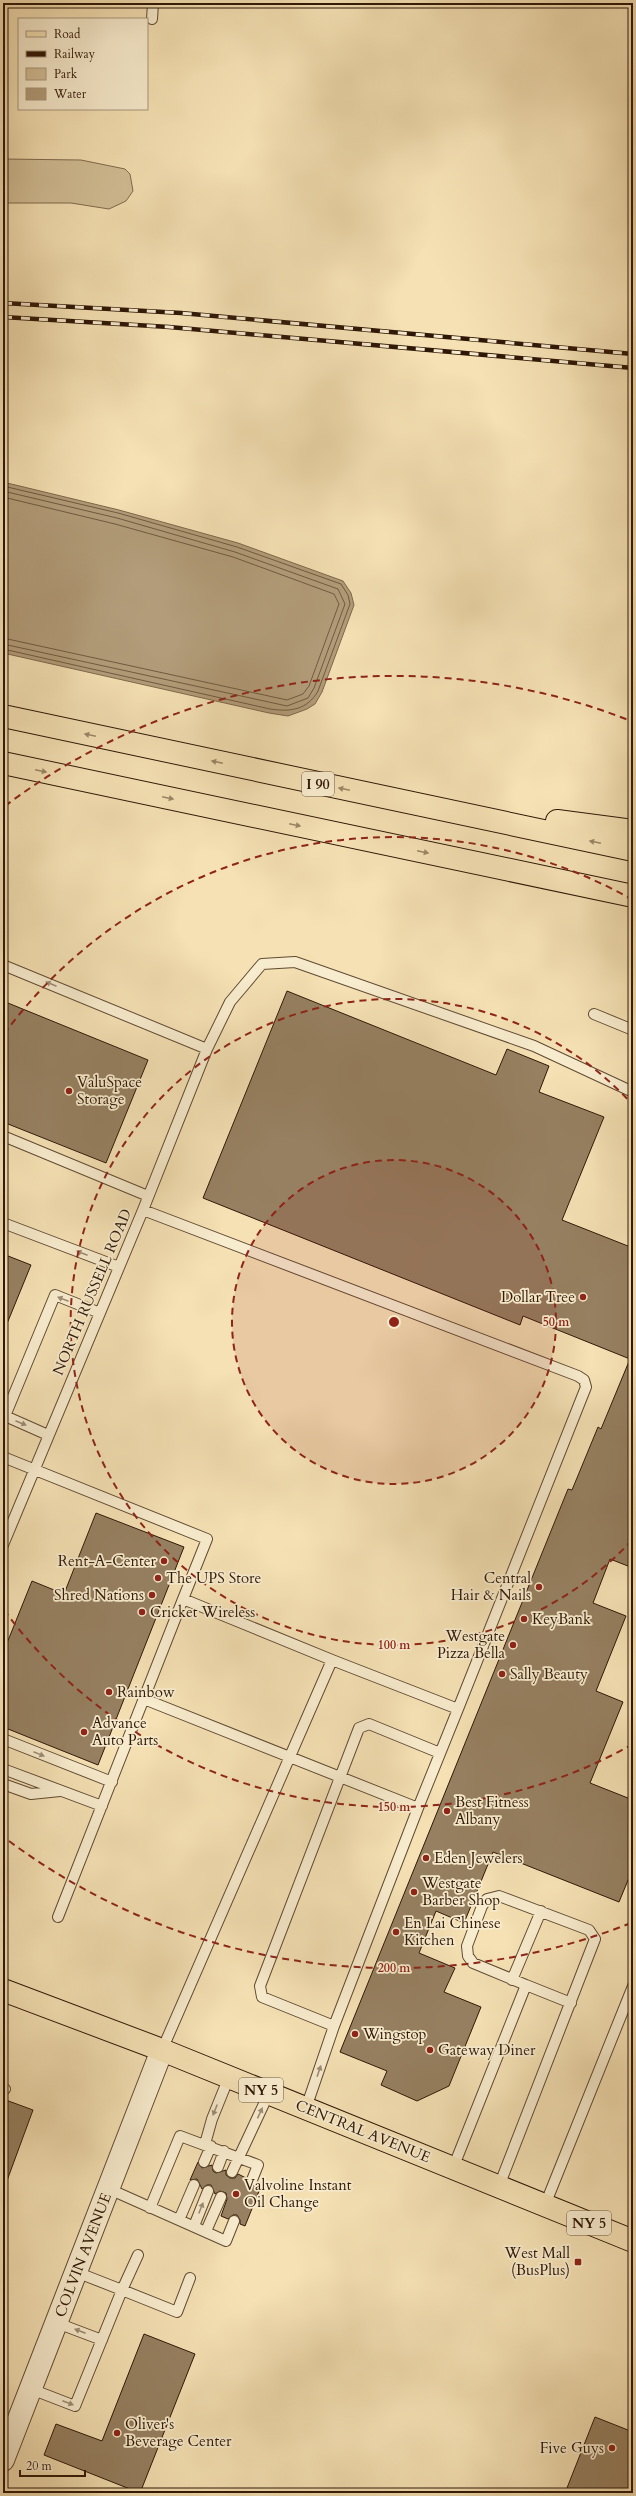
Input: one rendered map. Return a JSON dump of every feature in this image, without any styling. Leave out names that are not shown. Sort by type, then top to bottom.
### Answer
[{"type":"main road","name":"I 90","points":[[3,716],[633,850]]},
{"type":"main road","points":[[3,763],[633,896]]},
{"type":"main road","points":[[374,796],[633,831]]},
{"type":"main road","points":[[522,873],[633,909]]},
{"type":"main road","name":"CENTRAL AVENUE","points":[[3,1990],[162,2050],[633,2240]]},
{"type":"street","name":"COLVIN AVENUE","points":[[3,2460],[162,2050]]},
{"type":"lane","points":[[152,19],[153,3]]},
{"type":"lane","name":"NORTH RUSSELL ROAD","points":[[3,1545],[143,1210],[207,1049],[230,1002],[262,964],[295,962],[534,1046],[633,1092]]},
{"type":"lane","points":[[3,965],[207,1049]]},
{"type":"lane","points":[[594,1014],[633,1030]]},
{"type":"lane","points":[[3,1136],[148,1196]]},
{"type":"lane","points":[[143,1210],[578,1376],[585,1382],[585,1392],[418,1808],[334,2026],[306,2108]]},
{"type":"lane","points":[[3,1223],[119,1267]]},
{"type":"lane","points":[[48,1435],[5,1416],[55,1295],[100,1313]]},
{"type":"lane","points":[[3,1457],[207,1539],[58,1917]]},
{"type":"lane","points":[[183,1599],[332,1660],[458,1709]]},
{"type":"lane","points":[[162,2050],[288,1757],[332,1660]]},
{"type":"lane","points":[[144,1699],[288,1757],[341,1776],[418,1808]]},
{"type":"lane","points":[[334,2026],[265,1999],[259,1990],[358,1730],[366,1724],[440,1753]]},
{"type":"lane","points":[[3,1739],[112,1782]]},
{"type":"lane","points":[[3,1769],[102,1806]]},
{"type":"lane","points":[[3,1784],[30,1794],[62,1791]]},
{"type":"lane","points":[[499,2186],[571,2003],[595,1937],[591,1931],[541,1911],[496,1896],[487,1899],[482,1906],[467,1946],[468,1956],[473,1963],[571,2003]]},
{"type":"lane","points":[[512,1980],[541,1911]]},
{"type":"lane","points":[[453,2168],[526,1985]]},
{"type":"lane","points":[[545,2205],[633,1986]]},
{"type":"lane","points":[[204,2162],[212,2119],[229,2077]]},
{"type":"lane","points":[[232,2172],[269,2093]]},
{"type":"lane","points":[[150,2208],[180,2136],[208,2145],[258,2165],[252,2180]]},
{"type":"lane","points":[[218,2167],[224,2151]]},
{"type":"lane","points":[[179,2220],[194,2185]]},
{"type":"lane","points":[[109,2189],[226,2241],[234,2221]]},
{"type":"lane","points":[[194,2226],[208,2191]]},
{"type":"lane","points":[[206,2231],[221,2197]]},
{"type":"lane","points":[[31,2389],[75,2406],[122,2290],[138,2255]]},
{"type":"lane","points":[[76,2272],[177,2312],[190,2278]]},
{"type":"lane","points":[[57,2323],[102,2340]]},
{"type":"green space","points":[[3,159],[81,160],[125,169],[130,174],[133,191],[126,201],[109,209],[71,203],[3,203]]},
{"type":"water","points":[[3,482],[119,510],[238,543],[343,581],[351,593],[354,605],[322,692],[315,704],[307,709],[288,716],[269,713],[3,653]]},
{"type":"building","points":[[287,991],[496,1075],[507,1049],[549,1066],[539,1092],[604,1117],[562,1220],[633,1248],[633,1568],[610,1559],[593,1603],[626,1616],[596,1691],[623,1702],[590,1783],[633,1800],[633,1868],[619,1902],[493,1852],[464,1923],[436,1911],[419,1953],[455,1968],[444,1992],[481,2007],[449,2086],[417,2101],[381,2085],[387,2071],[340,2052],[568,1489],[572,1490],[598,1427],[601,1429],[630,1359],[523,1316],[520,1325],[203,1198]]},
{"type":"building","name":"ValuSpace Storage","points":[[3,1001],[148,1060],[106,1163],[3,1122]]},
{"type":"building","points":[[3,1254],[31,1265],[4,1331],[3,1331]]},
{"type":"building","points":[[96,1513],[184,1547],[98,1765],[3,1727],[3,1653],[32,1581],[64,1594]]},
{"type":"building","points":[[3,2099],[33,2110],[5,2186],[3,2186]]},
{"type":"building","name":"Valvoline Instant Oil Change","points":[[198,2162],[202,2168],[212,2165],[213,2171],[216,2173],[226,2170],[226,2175],[230,2178],[235,2178],[238,2174],[246,2178],[247,2184],[250,2186],[258,2182],[262,2184],[245,2226],[240,2224],[240,2220],[237,2215],[233,2215],[228,2219],[221,2216],[227,2199],[226,2193],[220,2191],[215,2194],[211,2185],[207,2185],[202,2189],[197,2179],[190,2180]]},
{"type":"building","points":[[144,2334],[195,2354],[140,2493],[44,2455],[56,2424],[102,2441]]},
{"type":"building","points":[[595,2417],[633,2432],[633,2493],[565,2493]]},
{"type":"railway","points":[[3,303],[181,313],[633,354]]},
{"type":"railway","points":[[3,317],[169,327],[633,368]]},
{"type":"place","name":"ValuSpace Storage","points":[[69,1091]]},
{"type":"place","name":"Dollar Tree","points":[[583,1297]]},
{"type":"place","name":"Rent-A-Center","points":[[164,1561]]},
{"type":"place","name":"The UPS Store","points":[[158,1578]]},
{"type":"place","name":"Central Hair & Nails","points":[[539,1587]]},
{"type":"place","name":"Shred Nations","points":[[152,1595]]},
{"type":"place","name":"Cricket Wireless","points":[[142,1612]]},
{"type":"place","name":"KeyBank","points":[[524,1619]]},
{"type":"place","name":"Westgate Pizza Bella","points":[[513,1645]]},
{"type":"place","name":"Sally Beauty","points":[[502,1674]]},
{"type":"place","name":"Rainbow","points":[[109,1692]]},
{"type":"place","name":"Advance Auto Parts","points":[[84,1732]]},
{"type":"place","name":"Best Fitness Albany","points":[[447,1811]]},
{"type":"place","name":"Eden Jewelers","points":[[426,1858]]},
{"type":"place","name":"Westgate Barber Shop","points":[[414,1892]]},
{"type":"place","name":"En Lai Chinese Kitchen","points":[[396,1932]]},
{"type":"place","name":"Wingstop","points":[[355,2034]]},
{"type":"place","name":"Gateway Diner","points":[[430,2050]]},
{"type":"place","name":"Valvoline Instant Oil Change","points":[[236,2194]]},
{"type":"place","name":"West Mall (BusPlus)","points":[[578,2262]]},
{"type":"place","name":"Oliver's Beverage Center","points":[[117,2433]]},
{"type":"place","name":"Five Guys","points":[[612,2448]]}]
